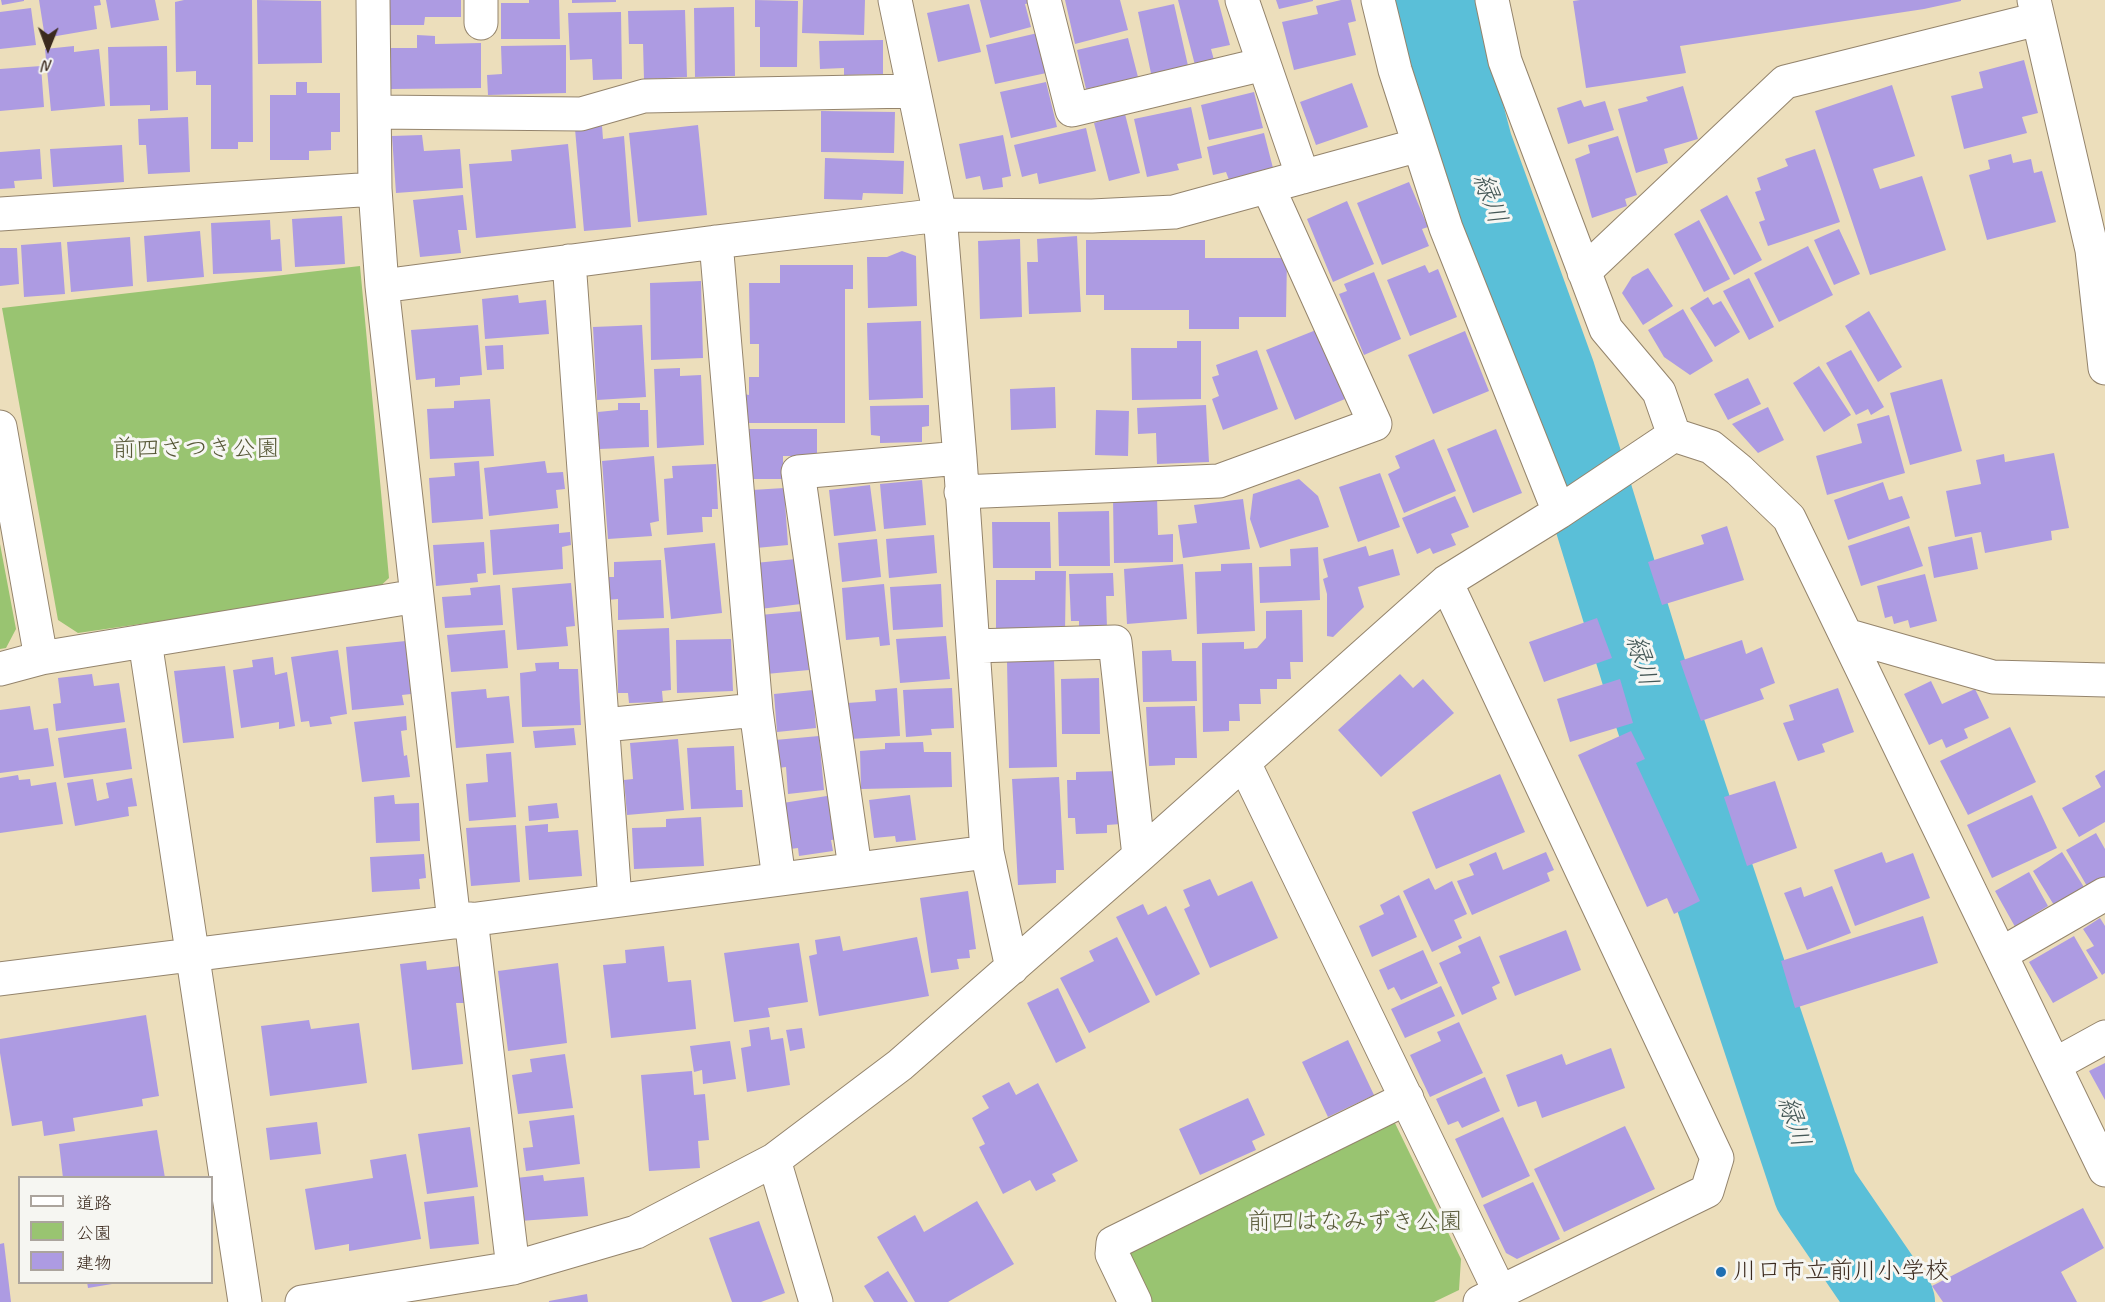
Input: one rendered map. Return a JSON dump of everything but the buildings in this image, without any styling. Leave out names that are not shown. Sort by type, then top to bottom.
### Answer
[{"type":"street","points":[[373,0],[376,112],[375,189],[382,286],[417,596],[513,1268]]},
{"type":"street","points":[[895,0],[940,215],[960,458],[987,852],[1012,968]]},
{"type":"street","points":[[1044,0],[1072,110],[1264,64]]},
{"type":"street","points":[[1242,0],[1303,177]]},
{"type":"street","points":[[1378,0],[1395,70],[1446,228],[1566,507]]},
{"type":"street","points":[[1492,0],[1505,61],[1606,329],[1659,392],[1674,435]]},
{"type":"street","points":[[1584,272],[1785,81],[2036,10],[2098,250],[2105,368]]},
{"type":"street","points":[[376,112],[582,114],[644,96],[914,91]]},
{"type":"street","points":[[382,286],[940,215],[1092,216],[1174,212],[1419,145]]},
{"type":"street","points":[[961,492],[1219,481],[1375,424],[1268,187]]},
{"type":"street","points":[[0,214],[375,189]]},
{"type":"street","points":[[716,242],[756,710],[779,879]]},
{"type":"street","points":[[569,261],[615,900]]},
{"type":"street","points":[[0,427],[41,658]]},
{"type":"street","points":[[302,1302],[454,1290],[513,1268],[636,1232],[774,1160],[900,1065],[1139,856],[1446,582],[1566,507],[1674,435]]},
{"type":"street","points":[[1674,435],[1711,447],[1739,470],[1789,518],[2105,1170]]},
{"type":"street","points":[[855,868],[798,472],[960,458]]},
{"type":"street","points":[[1244,763],[1407,1098],[1490,1297],[1707,1191],[1717,1158],[1446,582]]},
{"type":"street","points":[[0,669],[41,658],[417,596]]},
{"type":"street","points":[[1846,635],[1993,677],[2105,680]]},
{"type":"street","points":[[145,641],[245,1302]]},
{"type":"street","points":[[973,646],[1115,642],[1139,856]]},
{"type":"street","points":[[604,725],[756,710]]},
{"type":"street","points":[[0,979],[987,852]]},
{"type":"street","points":[[2001,954],[2105,894]]},
{"type":"street","points":[[2054,1065],[2105,1037]]},
{"type":"street","points":[[1135,1302],[1112,1254],[1113,1243],[1407,1098]]},
{"type":"street","points":[[774,1160],[816,1302]]},
{"type":"green space","name":"前四さつき公園","points":[[360,266],[389,578],[376,590],[78,633],[58,620],[2,308]]},
{"type":"green space","points":[[0,544],[16,629],[6,648],[0,649]]},
{"type":"green space","name":"前四はなみずき公園","points":[[1393,1119],[1461,1259],[1459,1290],[1434,1302],[1148,1302],[1129,1262],[1129,1245]]},
{"type":"waterway","name":"緑川","points":[[1431,0],[1470,147],[1553,376],[1653,702],[1816,1191],[1892,1302]]},
{"type":"place","name":"川口市立前川小学校","points":[[1721,1272]]}]
